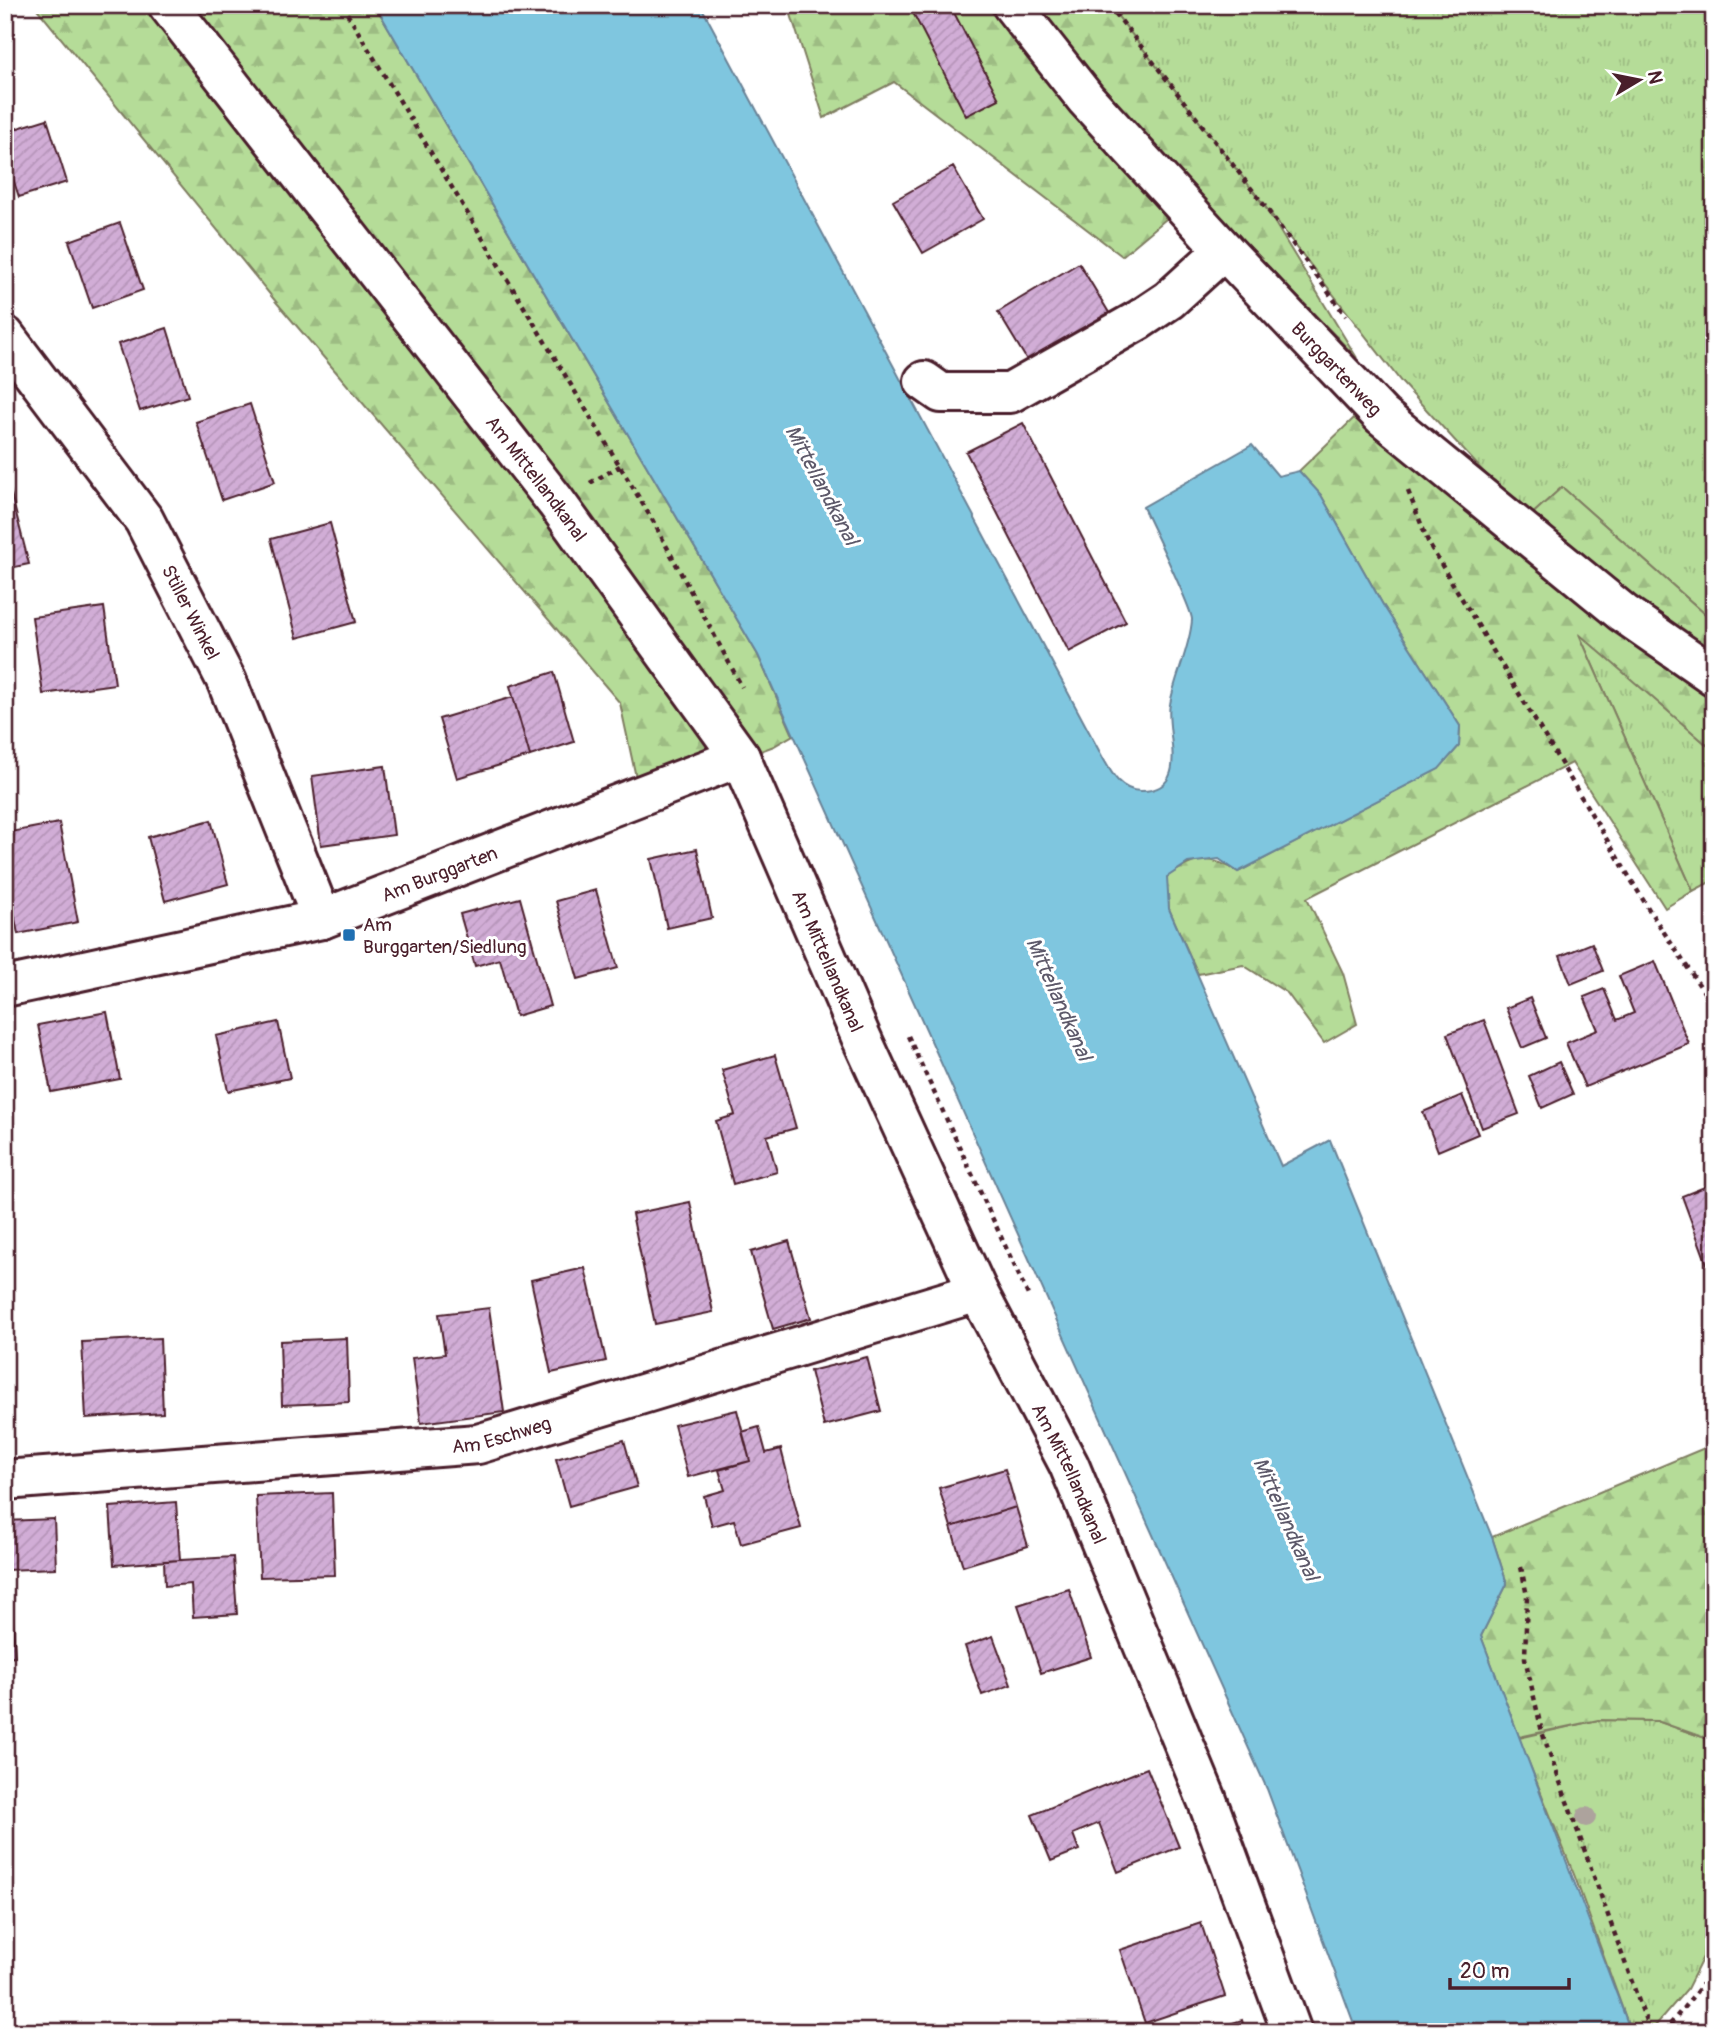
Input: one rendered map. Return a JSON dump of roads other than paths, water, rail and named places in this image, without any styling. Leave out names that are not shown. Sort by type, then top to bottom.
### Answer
[{"type":"street","name":"Am Mittellandkanal","points":[[168,5],[556,502],[740,757],[861,1037],[978,1292],[1069,1465],[1208,1800],[1292,2032]]},
{"type":"street","name":"Burggartenweg","points":[[1012,5],[1086,99],[1224,250],[1392,424],[1623,613],[1714,676]]},
{"type":"street","points":[[924,381],[941,393],[1010,393],[1129,327],[1169,300],[1224,250]]},
{"type":"street","name":"Stiller Winkel","points":[[5,336],[144,520],[227,682],[322,919]]},
{"type":"street","name":"Am Burggarten","points":[[5,987],[322,919],[740,757]]},
{"type":"street","name":"Am Eschweg","points":[[5,1480],[478,1444],[978,1292]]},
{"type":"water","name":"Mittellandkanal","points":[[375,5],[704,5],[702,8],[1103,758],[1113,775],[1127,788],[1140,791],[1156,789],[1166,781],[1171,771],[1173,758],[1170,704],[1192,620],[1179,584],[1143,507],[1252,445],[1278,476],[1299,471],[1321,495],[1383,605],[1460,726],[1459,746],[1439,769],[1238,872],[1219,859],[1188,863],[1167,877],[1169,909],[1281,1166],[1330,1140],[1492,1537],[1507,1584],[1481,1636],[1631,2032],[1357,2032],[1267,1789],[758,655]]},
{"type":"place","name":"Am Burggarten/Siedlung","points":[[349,935]]}]
